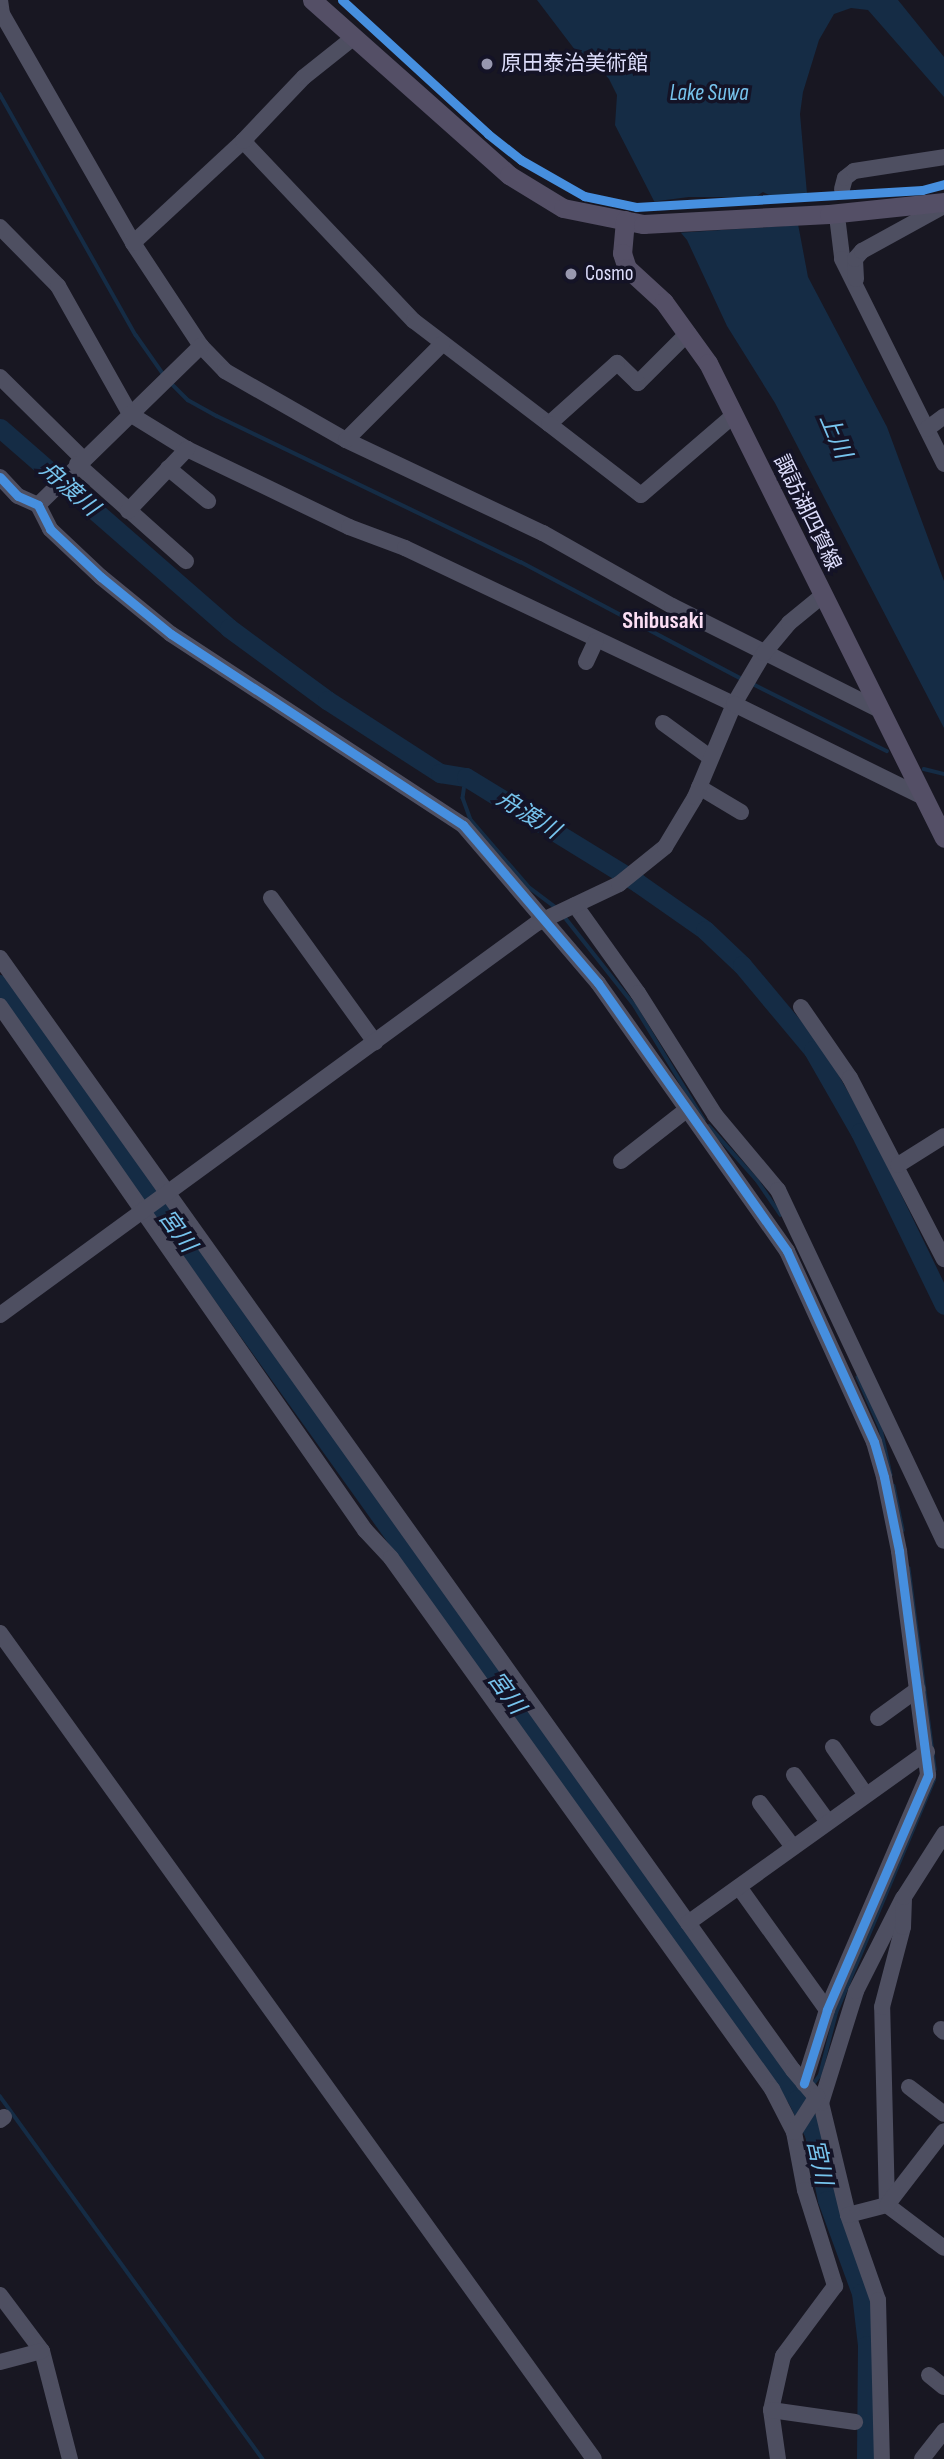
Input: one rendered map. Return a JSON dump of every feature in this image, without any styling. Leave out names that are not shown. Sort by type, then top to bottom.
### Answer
[{"type":"main road","points":[[312,0],[530,191],[563,208],[636,221],[831,214],[944,204]]},
{"type":"main road","points":[[831,214],[944,194]]},
{"type":"main road","name":"諏訪湖四賀線","points":[[636,221],[622,253],[627,268],[688,332],[733,416],[944,838]]},
{"type":"street","points":[[0,0],[2,14],[133,243],[201,346],[225,371],[346,440],[543,533],[764,653],[880,710]]},
{"type":"street","points":[[133,243],[243,141],[304,77],[353,38]]},
{"type":"street","points":[[243,141],[414,321],[641,495],[733,416]]},
{"type":"street","points":[[842,189],[845,178],[854,171],[944,157]]},
{"type":"street","points":[[860,292],[854,273],[862,251],[944,204]]},
{"type":"street","points":[[831,214],[839,250],[944,464]]},
{"type":"street","points":[[0,227],[58,286],[130,414],[187,449],[734,704],[923,797]]},
{"type":"street","points":[[549,424],[617,363],[638,383],[688,332]]},
{"type":"street","points":[[346,440],[442,344]]},
{"type":"street","points":[[40,503],[201,346]]},
{"type":"street","points":[[0,377],[77,464],[186,561]]},
{"type":"street","points":[[927,429],[944,416]]},
{"type":"street","points":[[128,511],[187,449]]},
{"type":"street","points":[[169,468],[208,501]]},
{"type":"street","points":[[0,477],[18,496],[40,503]]},
{"type":"street","points":[[40,503],[50,529],[171,634],[463,825],[546,918],[622,1015],[685,1111],[774,1226],[874,1442],[899,1551],[928,1775],[827,2010],[804,2083]]},
{"type":"street","points":[[0,1315],[546,918],[619,884],[665,848],[699,787],[734,704],[764,653],[789,623],[822,596]]},
{"type":"street","points":[[586,662],[596,641]]},
{"type":"street","points":[[663,723],[711,758]]},
{"type":"street","points":[[699,787],[741,812]]},
{"type":"street","points":[[271,898],[375,1042]]},
{"type":"street","points":[[575,905],[638,993],[715,1115],[778,1190],[944,1541]]},
{"type":"street","points":[[0,958],[688,1923],[817,2099],[848,2215],[878,2300],[882,2459]]},
{"type":"street","points":[[0,1006],[365,1530],[391,1558],[772,2089],[796,2129],[805,2190],[835,2286],[782,2357],[771,2410],[778,2459]]},
{"type":"street","points":[[801,1007],[850,1078],[898,1165],[944,1259]]},
{"type":"street","points":[[621,1161],[685,1111]]},
{"type":"street","points":[[898,1165],[944,1136]]},
{"type":"street","points":[[0,1633],[594,2459]]},
{"type":"street","points":[[878,1717],[918,1689]]},
{"type":"street","points":[[833,1747],[866,1795]]},
{"type":"street","points":[[688,1923],[927,1752]]},
{"type":"street","points":[[794,1775],[828,1822]]},
{"type":"street","points":[[760,1803],[793,1847]]},
{"type":"street","points":[[796,2129],[817,2099],[856,1991],[904,1897],[944,1834]]},
{"type":"street","points":[[738,1887],[827,2010]]},
{"type":"street","points":[[887,2205],[882,2007],[903,1927],[904,1897]]},
{"type":"street","points":[[856,1991],[882,2007]]},
{"type":"street","points":[[909,2087],[944,2114]]},
{"type":"street","points":[[848,2215],[887,2205],[944,2131]]},
{"type":"street","points":[[887,2205],[944,2248]]},
{"type":"street","points":[[0,2295],[42,2351],[70,2459]]},
{"type":"street","points":[[0,2362],[42,2351]]},
{"type":"street","points":[[929,2375],[944,2387]]},
{"type":"street","points":[[771,2410],[855,2422]]},
{"type":"street","points":[[922,2459],[944,2431]]},
{"type":"water","points":[[537,0],[898,0],[944,57],[944,97],[868,10],[851,8],[834,14],[819,40],[803,92],[800,114],[807,194],[798,224],[808,277],[887,427],[944,581],[944,728],[775,403],[727,326],[687,240],[654,201],[615,125],[617,95],[609,79],[600,69],[588,67]]},
{"type":"pier","points":[[763,192],[771,196],[810,194],[801,225],[676,233],[650,202],[689,197],[755,197]]},
{"type":"waterway","points":[[0,94],[136,335],[164,375]]},
{"type":"waterway","points":[[171,383],[188,400],[217,416],[521,562],[744,680]]},
{"type":"waterway","name":"舟渡川","points":[[0,428],[229,628],[327,700],[440,773],[466,777],[638,883],[705,930],[742,965],[813,1050],[860,1132],[944,1305]]},
{"type":"waterway","points":[[751,683],[887,751]]},
{"type":"waterway","points":[[924,769],[944,774]]},
{"type":"waterway","points":[[466,777],[463,798],[471,820],[530,888],[557,908]]},
{"type":"waterway","points":[[564,916],[635,1006],[704,1120]]},
{"type":"waterway","name":"宮川","points":[[0,984],[797,2099],[814,2134],[827,2200],[861,2293],[867,2345],[866,2459]]},
{"type":"waterway","points":[[709,1126],[757,1180],[781,1215]]},
{"type":"waterway","points":[[858,1377],[881,1429],[891,1475]]},
{"type":"waterway","points":[[894,1486],[903,1530]]},
{"type":"waterway","points":[[909,1568],[935,1769]]},
{"type":"waterway","points":[[811,2087],[820,2075],[836,2013],[934,1780]]},
{"type":"waterway","points":[[797,2099],[805,2091]]},
{"type":"waterway","points":[[0,2096],[263,2459]]},
{"type":"cycle path","points":[[342,0],[488,134],[521,160],[584,196],[636,207],[922,190],[944,184]]},
{"type":"cycle path","points":[[0,477],[18,496],[38,505],[50,529],[101,577],[171,634],[463,825],[598,983],[787,1251],[874,1442],[884,1477],[899,1551],[928,1775],[827,2010],[804,2083]]},
{"type":"place","name":"原田泰治美術館","points":[[487,64]]},
{"type":"place","name":"Cosmo","points":[[571,274]]},
{"type":"district","name":"Shibusaki","points":[[663,621]]},
{"type":"water label","name":"Lake Suwa","points":[[709,93]]},
{"type":"water label","name":"上川","points":[[835,436]]}]
